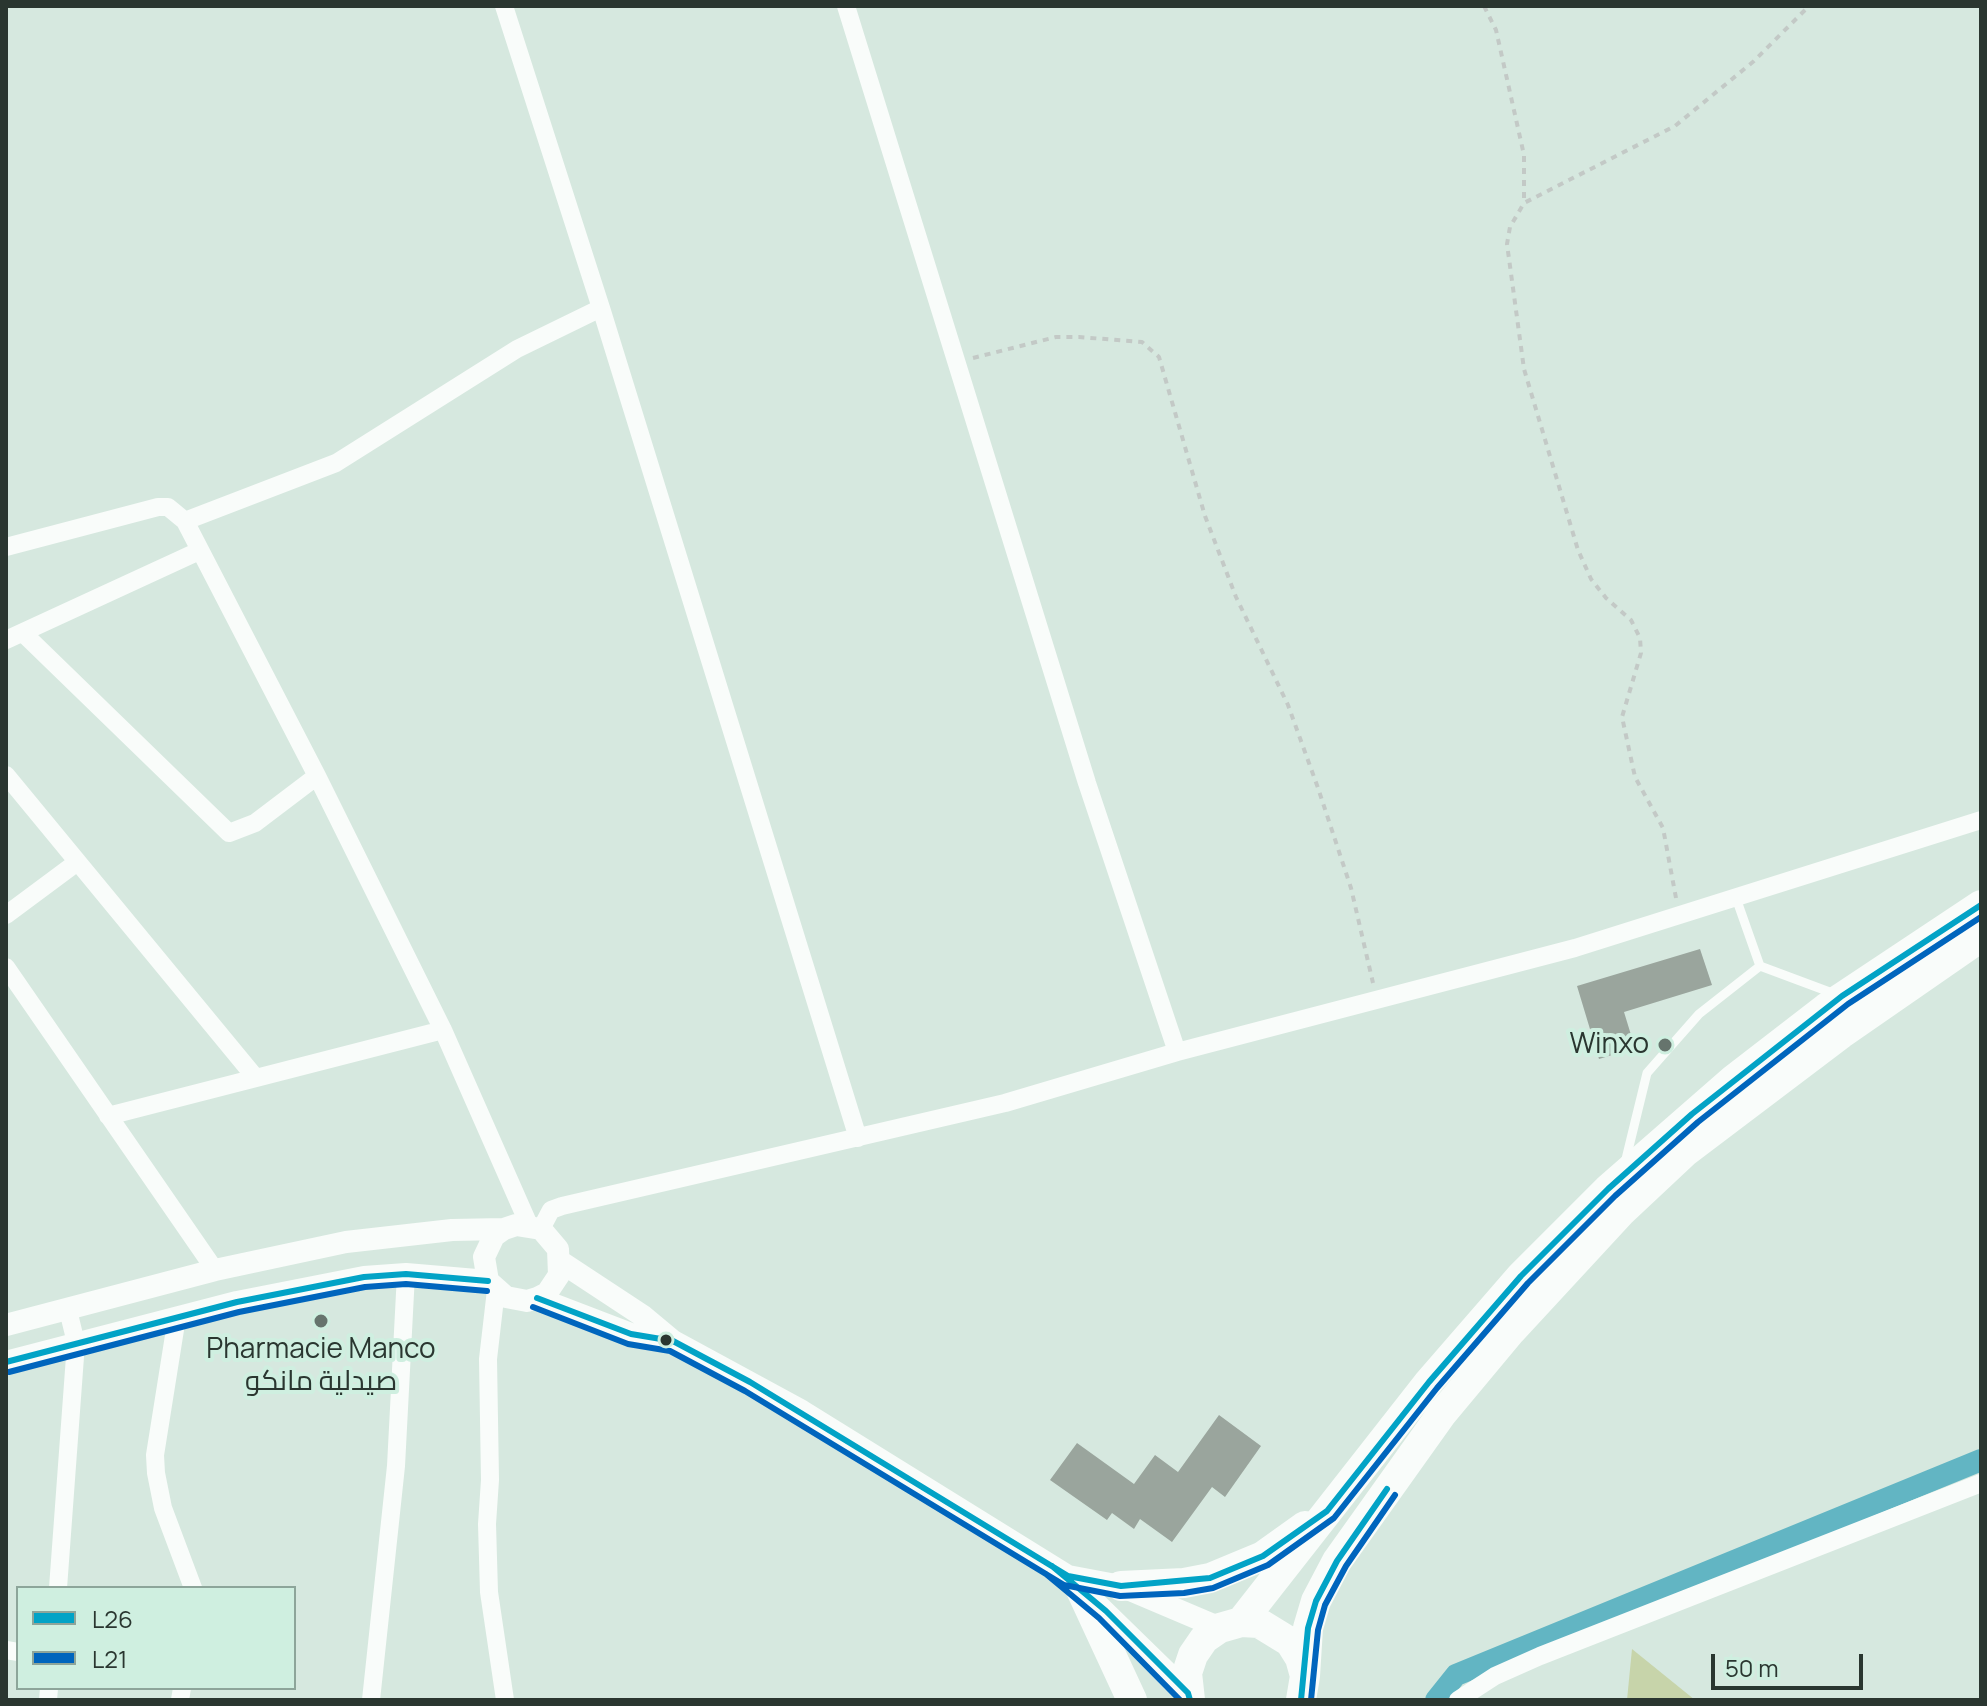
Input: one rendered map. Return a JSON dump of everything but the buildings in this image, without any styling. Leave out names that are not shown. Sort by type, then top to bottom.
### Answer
[{"type":"highway","points":[[1189,1696],[1187,1673],[1193,1655],[1204,1639],[1230,1625],[1327,1511],[1429,1382],[1521,1276],[1621,1177],[1734,1079],[1842,996],[1981,905]]},
{"type":"highway","points":[[1303,1688],[1308,1628],[1316,1601],[1337,1561],[1441,1415],[1543,1296],[1621,1212],[1710,1132],[1890,998],[1981,937]]},
{"type":"highway","points":[[1121,1586],[1184,1583],[1240,1568],[1327,1511]]},
{"type":"highway","points":[[1074,1583],[1132,1700]]},
{"type":"highway","points":[[1230,1625],[1259,1623],[1276,1630],[1290,1642],[1300,1658],[1303,1688]]},
{"type":"street","points":[[504,6],[601,308],[858,1138]]},
{"type":"street","points":[[846,6],[1087,783],[1177,1052]]},
{"type":"street","points":[[185,521],[336,463],[517,349],[601,308]]},
{"type":"street","points":[[6,547],[158,507],[168,507],[185,521],[317,776],[443,1030],[535,1227]]},
{"type":"street","points":[[199,551],[15,636],[229,833],[255,823],[317,776]]},
{"type":"street","points":[[6,775],[255,1077]]},
{"type":"street","points":[[535,1227],[551,1210],[562,1206],[1005,1103],[1177,1052],[1575,948],[1981,820]]},
{"type":"street","points":[[6,915],[76,863]]},
{"type":"street","points":[[6,967],[215,1270]]},
{"type":"street","points":[[108,1116],[443,1030]]},
{"type":"street","points":[[6,1325],[215,1270],[346,1242],[452,1230],[535,1227],[552,1237],[561,1262],[554,1285],[537,1298]]},
{"type":"street","points":[[504,1229],[494,1236],[484,1257],[492,1286],[488,1359],[489,1592],[505,1700]]},
{"type":"street","points":[[561,1262],[643,1316],[673,1341],[802,1411],[1074,1583],[1189,1696]]},
{"type":"street","points":[[6,1362],[177,1317],[364,1277],[406,1274],[492,1286],[516,1301],[537,1298],[631,1334],[673,1341]]},
{"type":"street","points":[[371,1700],[396,1466],[406,1274]]},
{"type":"street","points":[[58,1586],[76,1343],[68,1310]]},
{"type":"street","points":[[177,1317],[155,1455],[156,1473],[163,1508],[192,1586]]},
{"type":"street","points":[[1458,1700],[1495,1676],[1540,1656],[1981,1483]]},
{"type":"street","points":[[1074,1583],[1121,1586],[1230,1625]]},
{"type":"lane","points":[[1736,898],[1760,966]]},
{"type":"lane","points":[[1760,966],[1842,996]]},
{"type":"lane","points":[[1621,1177],[1647,1073],[1699,1014],[1760,966]]},
{"type":"path","points":[[1484,6],[1496,30],[1524,155],[1524,203],[1510,227],[1507,244],[1524,369],[1578,550],[1591,579],[1606,598],[1631,620],[1640,638],[1641,653],[1622,717],[1635,777],[1663,828],[1669,872],[1681,915]]},
{"type":"path","points":[[1524,203],[1633,149],[1700,108],[1809,6]]},
{"type":"path","points":[[955,362],[1056,337],[1142,342],[1159,357],[1205,516],[1236,597],[1288,705],[1318,788],[1351,888],[1376,999]]},
{"type":"green space","points":[[1632,1649],[1695,1700],[1627,1700]]},
{"type":"waterway","points":[[1436,1700],[1456,1675],[1981,1460]]},
{"type":"transit line","name":"L26","points":[[537,1298],[631,1334],[673,1341],[750,1382],[1068,1576],[1121,1586],[1210,1578],[1263,1556],[1327,1511],[1429,1382],[1521,1276],[1608,1189],[1692,1114],[1842,996],[1981,905]]},
{"type":"transit line","name":"L21","points":[[533,1307],[628,1344],[670,1351],[745,1391],[1064,1585],[1120,1596],[1184,1593],[1213,1588],[1268,1565],[1334,1518],[1437,1388],[1528,1283],[1615,1196],[1698,1122],[1848,1004],[1981,917]]},
{"type":"transit line","name":"L26","points":[[6,1362],[237,1302],[364,1277],[406,1274],[488,1281]]},
{"type":"transit line","name":"L21","points":[[9,1372],[239,1312],[365,1287],[406,1284],[487,1291]]},
{"type":"transit line","name":"L26","points":[[1301,1700],[1308,1628],[1316,1601],[1337,1561],[1387,1489]]},
{"type":"transit line","name":"L21","points":[[1311,1700],[1318,1630],[1325,1605],[1346,1566],[1395,1495]]},
{"type":"transit line","name":"L26","points":[[1052,1566],[1106,1611],[1188,1693],[1190,1700]]},
{"type":"transit line","name":"L21","points":[[1046,1574],[1099,1618],[1180,1700]]},
{"type":"place","name":"Winxo","points":[[1665,1045]]},
{"type":"place","name":"Pharmacie Manco صيدلية مانكو","points":[[321,1321]]}]
